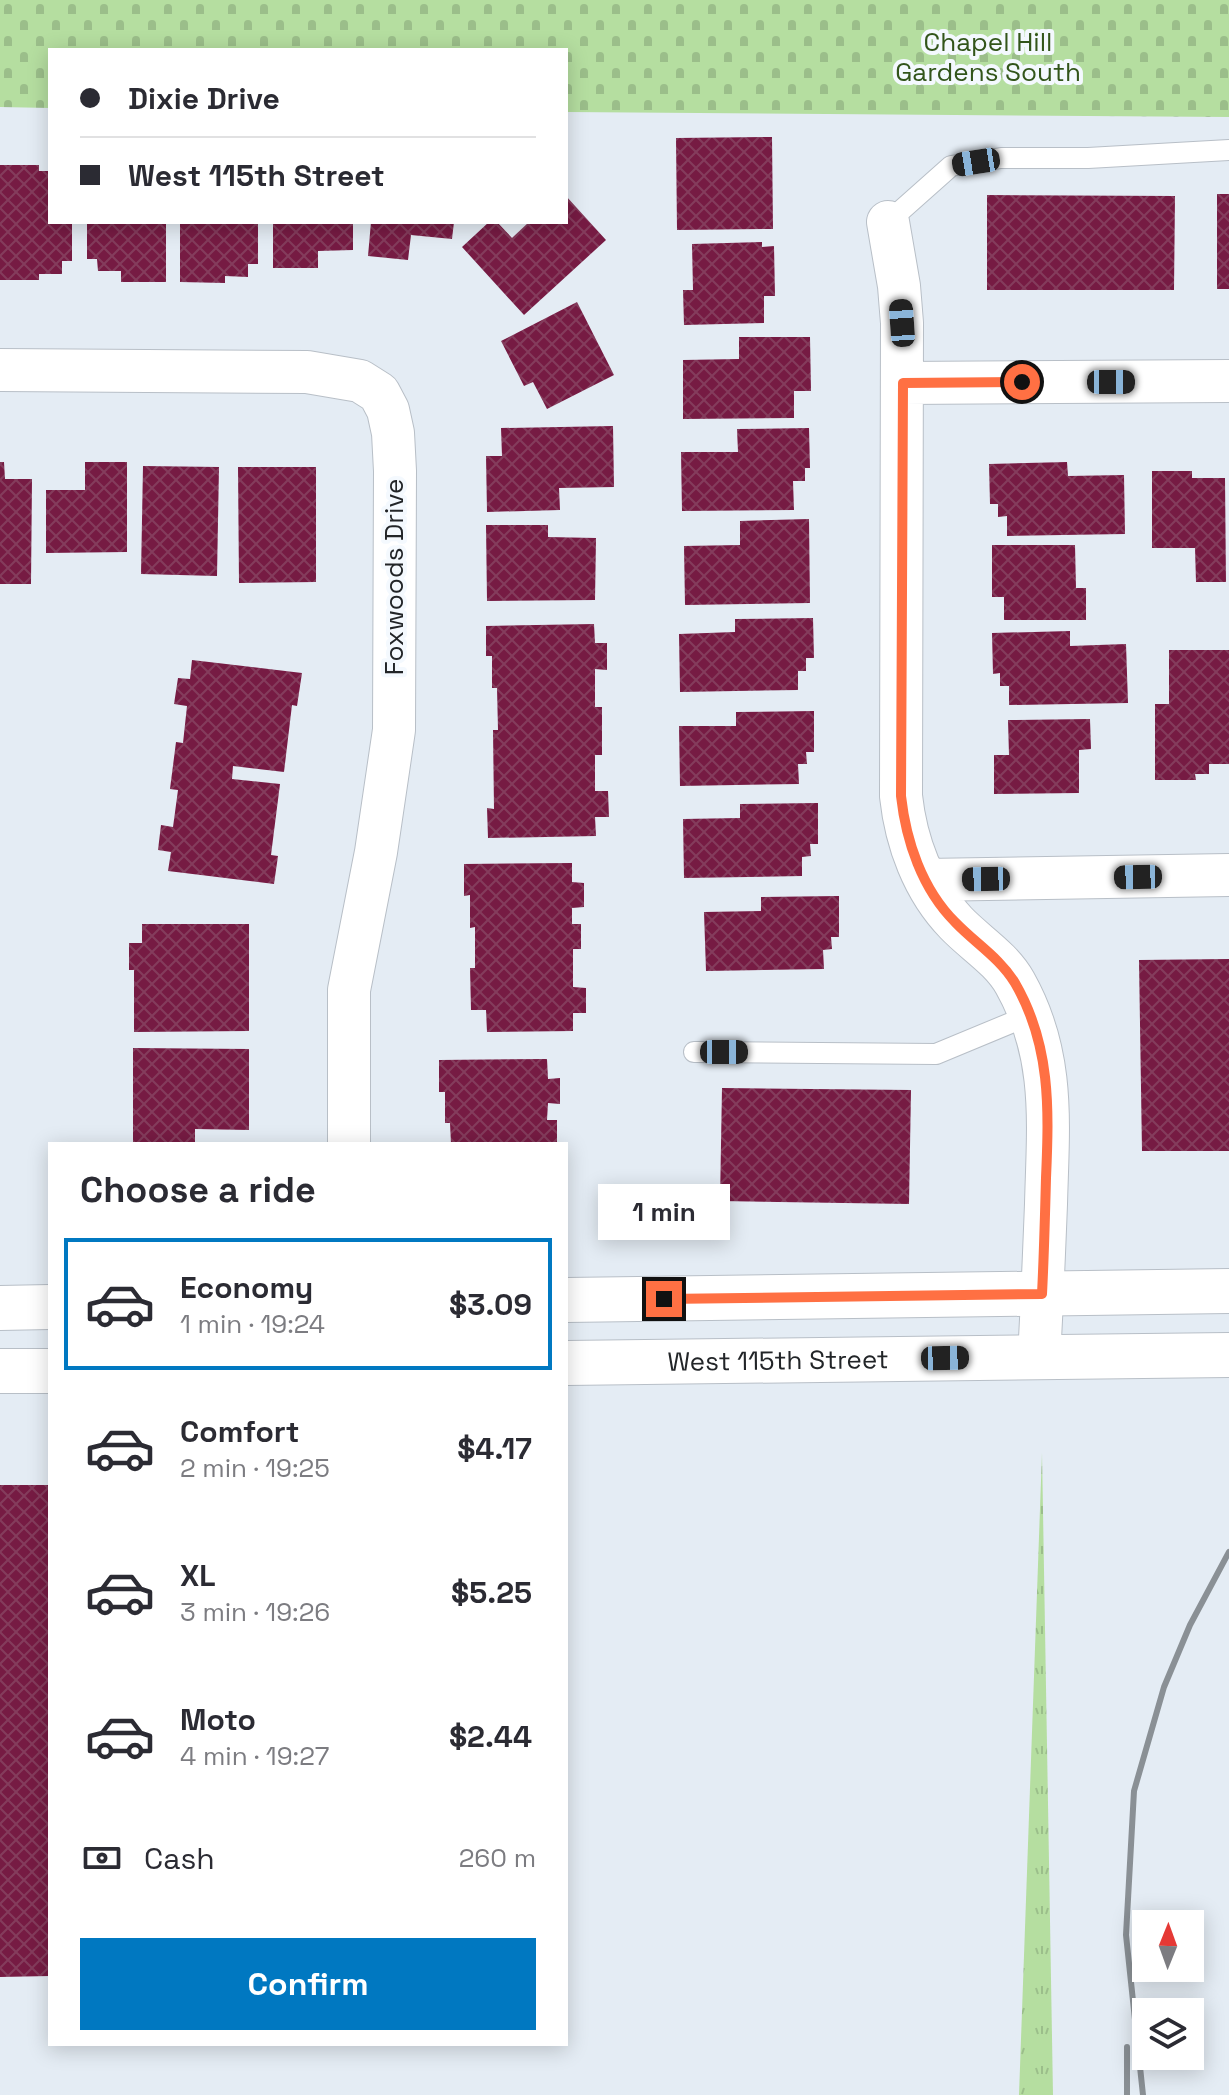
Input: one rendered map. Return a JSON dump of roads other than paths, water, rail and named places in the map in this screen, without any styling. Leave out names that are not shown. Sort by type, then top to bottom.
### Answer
[{"type":"street","points":[[888,222],[899,286],[903,383],[901,796],[909,844],[926,880],[955,922],[988,951],[1014,980],[1030,1015],[1043,1059],[1049,1102],[1039,1357]]},
{"type":"street","name":"Foxwoods Drive","points":[[0,370],[307,372],[360,381],[379,393],[388,410],[395,471],[394,730],[376,852],[349,990],[349,1142]]},
{"type":"street","points":[[903,383],[1229,381]]},
{"type":"street","points":[[926,880],[1229,875]]},
{"type":"street","points":[[568,1300],[1229,1291]]},
{"type":"street","points":[[0,1308],[48,1307]]},
{"type":"street","name":"West 115th Street","points":[[568,1363],[1229,1355]]},
{"type":"street","points":[[0,1371],[48,1371]]},
{"type":"lane","points":[[888,222],[951,166],[1001,158],[1088,158],[1229,150]]},
{"type":"lane","points":[[694,1052],[936,1054],[1030,1015]]},
{"type":"railway","points":[[1143,2095],[1126,1935],[1134,1791],[1164,1687],[1190,1625],[1229,1552]]},
{"type":"railway","points":[[1127,2047],[1127,2095]]},
{"type":"park label","name":"Chapel Hill Gardens South","points":[[988,57]]}]
